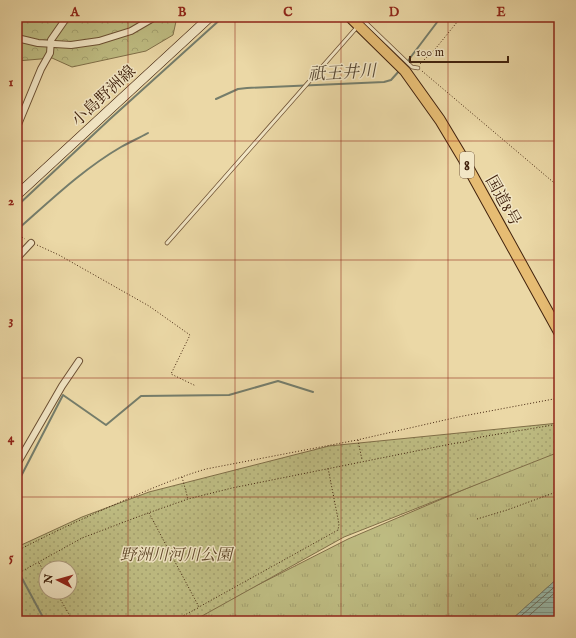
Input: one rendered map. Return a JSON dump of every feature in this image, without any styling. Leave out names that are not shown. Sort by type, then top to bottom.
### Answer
[{"type":"highway","name":"国道8号","points":[[350,17],[360,21],[405,71],[440,120],[464,160],[559,332]]},
{"type":"main road","name":"小島野洲線","points":[[17,195],[210,17]]},
{"type":"street","points":[[17,126],[41,69],[50,53],[51,40],[67,17]]},
{"type":"street","points":[[17,38],[38,43],[71,45],[99,41],[131,31],[155,17]]},
{"type":"street","points":[[17,258],[31,243]]},
{"type":"street","points":[[17,464],[62,386],[79,361]]},
{"type":"lane","points":[[168,243],[360,21],[412,67],[418,68]]},
{"type":"path","points":[[470,17],[458,21],[418,68],[559,187]]},
{"type":"path","points":[[17,234],[149,306],[190,334],[171,374],[196,386]]},
{"type":"path","points":[[17,552],[50,534],[144,491],[206,468],[358,440],[458,417],[559,398]]},
{"type":"path","points":[[43,560],[82,538],[188,499],[232,488],[328,468],[456,443],[464,443],[471,439],[480,437],[559,424]]},
{"type":"path","points":[[358,440],[363,461]]},
{"type":"path","points":[[173,621],[338,530],[339,524],[328,468]]},
{"type":"path","points":[[182,476],[188,499]]},
{"type":"path","points":[[478,519],[559,491]]},
{"type":"path","points":[[148,513],[199,607]]},
{"type":"path","points":[[17,574],[38,563]]},
{"type":"path","points":[[61,600],[73,621]]},
{"type":"path","points":[[17,609],[23,621]]},
{"type":"green space","points":[[17,17],[177,17],[173,35],[146,51],[72,67],[52,58],[17,61]]},
{"type":"green space","name":"野洲川河川公園","points":[[559,423],[559,452],[344,537],[193,621],[17,621],[17,547],[82,517],[149,492],[329,446]]},
{"type":"green space","points":[[559,449],[559,577],[510,621],[187,621],[348,539]]},
{"type":"water","points":[[559,577],[559,621],[510,621]]},
{"type":"waterway","points":[[17,206],[110,119],[223,17]]},
{"type":"waterway","name":"祇王井川","points":[[407,62],[441,17]]},
{"type":"waterway","name":"祇王井川","points":[[216,99],[238,89],[247,88],[384,82],[391,80],[400,70]]},
{"type":"waterway","name":"祇王井川","points":[[17,230],[93,165],[121,147],[148,133]]},
{"type":"waterway","points":[[17,484],[63,395],[106,425],[141,396],[229,395],[278,381],[313,392]]},
{"type":"waterway","points":[[17,569],[45,621]]}]
